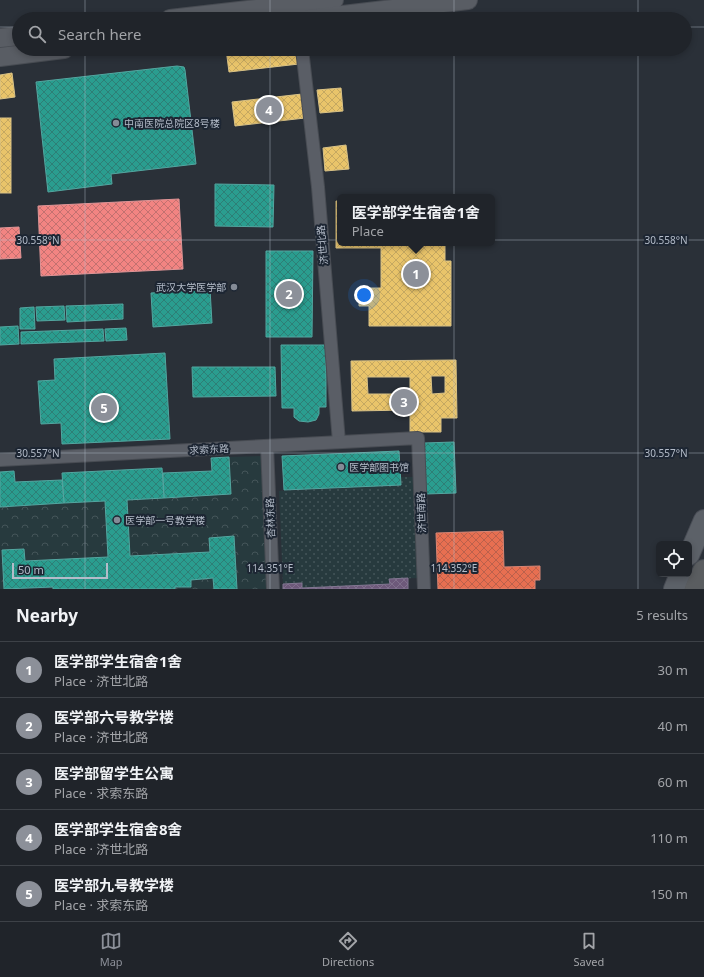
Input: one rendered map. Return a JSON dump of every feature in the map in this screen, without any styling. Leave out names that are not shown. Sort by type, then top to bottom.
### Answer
[{"type":"highway","points":[[696,589],[704,571]]},
{"type":"main road","points":[[238,12],[334,0]]},
{"type":"main road","points":[[367,12],[468,0]]},
{"type":"main road","points":[[0,38],[12,37]]},
{"type":"main road","points":[[0,57],[12,56]]},
{"type":"main road","points":[[692,548],[704,520]]},
{"type":"main road","points":[[674,589],[679,577]]},
{"type":"street","name":"济世北路","points":[[303,56],[318,187],[339,442]]},
{"type":"street","name":"求索东路","points":[[0,460],[418,438]]},
{"type":"street","name":"济世南路","points":[[418,438],[424,589]]},
{"type":"street","name":"杏林东路","points":[[266,446],[273,589]]},
{"type":"green space","points":[[263,456],[268,589],[237,589],[234,536],[210,538],[210,552],[130,556],[127,500],[231,494],[229,457]]},
{"type":"green space","points":[[401,477],[413,477],[418,578],[390,579],[390,584],[302,588],[302,583],[283,584],[279,491],[401,485]]},
{"type":"green space","points":[[105,501],[108,557],[25,561],[24,549],[2,550],[4,589],[0,589],[0,507]]},
{"type":"green space","points":[[213,578],[214,589],[175,589],[175,587],[191,587],[191,580]]},
{"type":"building: Homes","points":[[227,56],[298,56],[299,64],[229,72]]},
{"type":"building: Homes","points":[[12,73],[15,97],[0,99],[0,75]]},
{"type":"building: Homes","points":[[341,88],[343,111],[320,113],[317,90]]},
{"type":"building: Homes","points":[[302,94],[305,118],[235,126],[232,102]]},
{"type":"building: Homes","points":[[0,118],[11,118],[11,193],[0,193]]},
{"type":"building: Homes","points":[[346,145],[349,169],[325,171],[323,148]]},
{"type":"building: Homes","points":[[336,201],[337,246],[445,246],[445,261],[451,261],[451,326],[369,326],[369,306],[359,306],[359,288],[381,288],[381,248],[336,248]]},
{"type":"building: Homes","points":[[456,360],[457,418],[441,418],[441,432],[410,432],[410,410],[352,411],[351,361]],"holes":[[[431,376],[445,376],[445,393],[432,394]],[[367,377],[410,377],[410,394],[368,394]]]},
{"type":"building: Shops","points":[[503,531],[504,567],[540,566],[540,580],[535,580],[535,589],[438,589],[436,533]]},
{"type":"building: Offices","points":[[408,578],[408,589],[283,589],[283,584],[302,583],[302,588],[390,584],[389,579]]},
{"type":"building: Schools","name":"中南医院总院区8号楼","points":[[177,66],[184,67],[185,70],[196,164],[111,174],[112,184],[48,192],[36,82]]},
{"type":"building: Schools","points":[[215,184],[274,185],[273,227],[215,226]]},
{"type":"building: Schools","points":[[266,251],[313,251],[312,337],[266,337]]},
{"type":"building: Schools","points":[[210,289],[212,323],[153,327],[151,293]]},
{"type":"building: Schools","points":[[123,304],[123,319],[67,322],[66,306]]},
{"type":"building: Schools","points":[[64,306],[65,320],[37,321],[36,307]]},
{"type":"building: Schools","points":[[34,307],[35,329],[20,329],[20,308]]},
{"type":"building: Schools","points":[[18,326],[19,344],[0,345],[0,327]]},
{"type":"building: Schools","points":[[126,328],[127,340],[106,341],[105,329]]},
{"type":"building: Schools","points":[[103,329],[104,341],[21,344],[21,332]]},
{"type":"building: Schools","points":[[281,345],[326,345],[326,407],[319,407],[319,414],[316,420],[308,422],[299,421],[294,417],[294,408],[282,408]]},
{"type":"building: Schools","points":[[165,353],[170,439],[62,444],[61,423],[41,424],[38,381],[55,380],[54,359]]},
{"type":"building: Schools","points":[[192,367],[275,367],[276,396],[193,397]]},
{"type":"building: Schools","points":[[454,442],[456,493],[426,494],[424,443]]},
{"type":"building: Schools","name":"医学部图书馆","points":[[399,451],[401,485],[284,490],[282,456]]},
{"type":"building: Schools","points":[[229,457],[231,494],[164,498],[163,473],[212,471],[211,458]]},
{"type":"building: Schools","name":"医学部一号教学楼","points":[[162,468],[164,498],[127,500],[130,556],[210,552],[209,538],[234,536],[237,589],[214,589],[213,578],[191,580],[191,587],[175,587],[175,589],[53,589],[53,587],[4,589],[2,550],[24,549],[25,561],[108,557],[105,501],[64,503],[62,473]]},
{"type":"building: Schools","points":[[14,471],[15,482],[62,480],[64,503],[0,507],[0,472]]},
{"type":"building: Health","points":[[179,199],[183,269],[41,276],[38,206]]},
{"type":"building: Health","points":[[19,227],[21,258],[0,259],[0,228]]},
{"type":"place","name":"医学部学生宿舍8舍","points":[[269,110]]},
{"type":"place","name":"中南医院总院区8号楼","points":[[116,123]]},
{"type":"place","name":"医学部学生宿舍1舍","points":[[416,274]]},
{"type":"place","name":"武汉大学医学部","points":[[234,287]]},
{"type":"place","name":"医学部六号教学楼","points":[[289,294]]},
{"type":"place","name":"医学部留学生公寓","points":[[404,402]]},
{"type":"place","name":"医学部九号教学楼","points":[[104,408]]},
{"type":"place","name":"医学部图书馆","points":[[341,467]]},
{"type":"place","name":"医学部一号教学楼","points":[[117,520]]}]
